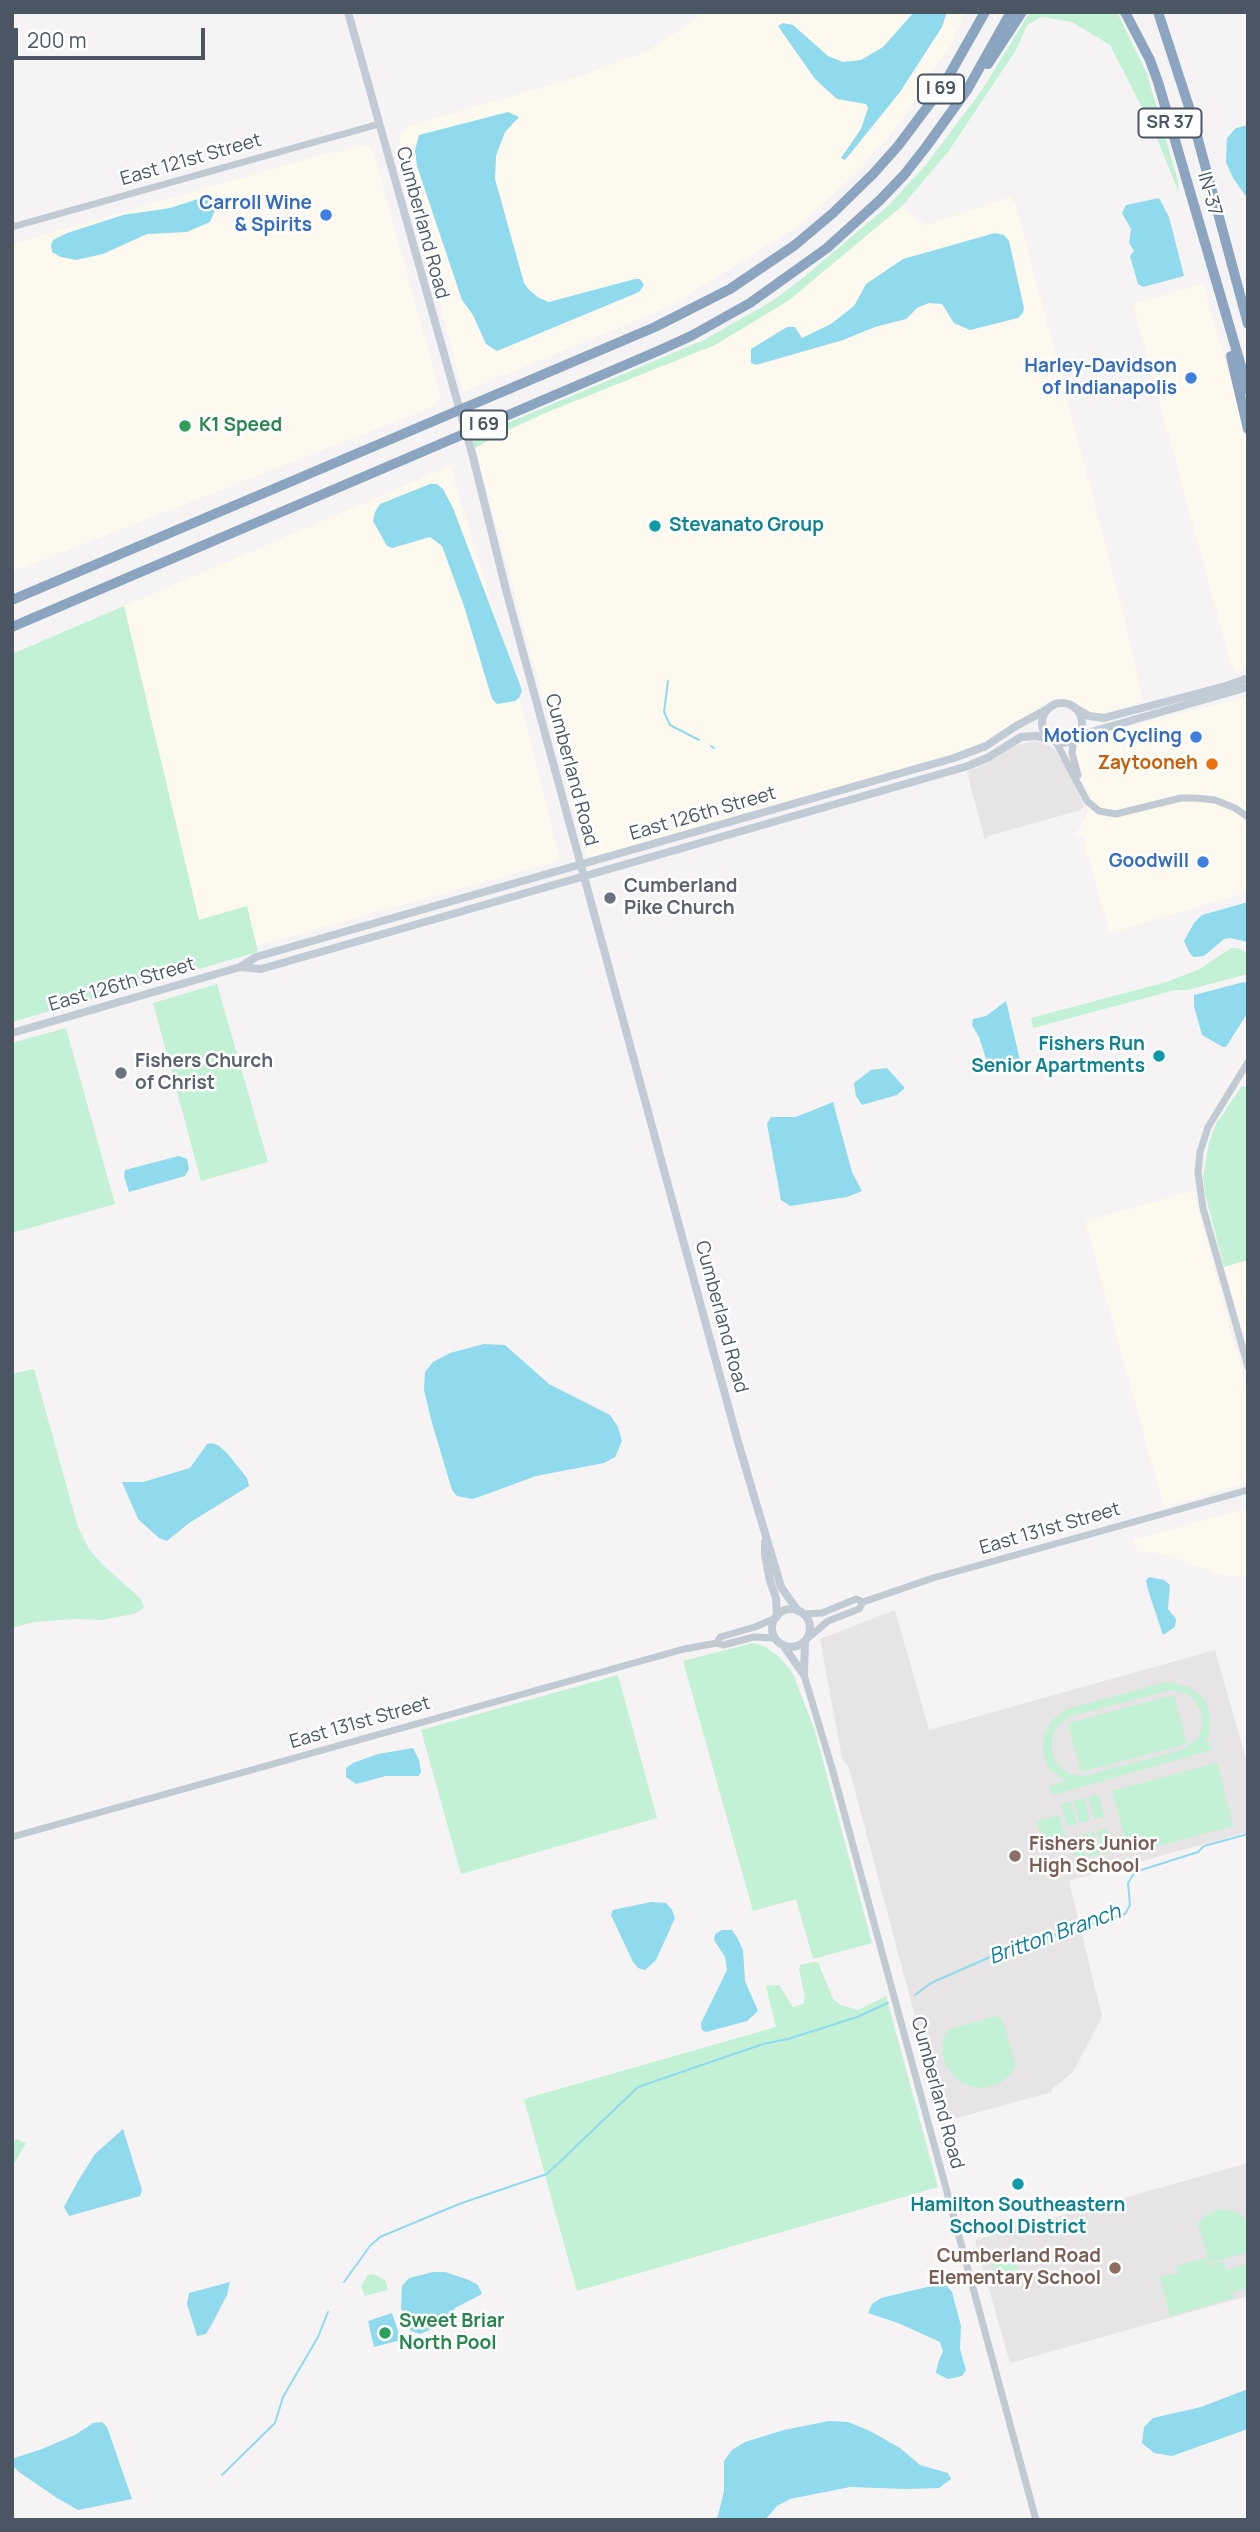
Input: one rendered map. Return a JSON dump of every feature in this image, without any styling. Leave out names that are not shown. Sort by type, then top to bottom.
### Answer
[{"type":"highway","points":[[887,158],[963,47],[976,12]]},
{"type":"highway","name":"I 69","points":[[12,600],[680,316],[730,289],[795,245],[842,205],[887,158],[943,86],[985,12]]},
{"type":"highway","name":"I 69","points":[[12,627],[634,361],[721,320],[771,290],[854,225],[904,175],[972,82],[1010,12]]},
{"type":"highway","points":[[972,82],[993,58],[1022,12]]},
{"type":"highway","name":"IN-37","points":[[1125,12],[1150,60],[1158,82],[1248,390]]},
{"type":"highway","name":"IN-37","points":[[1158,12],[1190,110],[1248,324]]},
{"type":"highway","points":[[1224,237],[1248,300]]},
{"type":"highway","points":[[1214,275],[1248,429]]},
{"type":"main road","name":"Cumberland Road","points":[[348,12],[473,457],[580,866],[765,1536],[775,1560],[781,1587],[801,1612]]},
{"type":"main road","points":[[1248,678],[1108,717],[1092,717],[1061,703],[1048,709],[1043,716],[1042,725],[1044,733],[1053,741],[1065,743],[1075,737],[1248,687]]},
{"type":"main road","points":[[1075,737],[1081,729],[1082,720],[1076,708]]},
{"type":"main road","name":"East 126th Street","points":[[12,1033],[240,967],[256,957],[965,755],[986,746],[1027,719],[1048,709]]},
{"type":"main road","name":"East 126th Street","points":[[240,967],[261,969],[968,766],[989,757],[1021,737],[1036,736],[1053,741]]},
{"type":"main road","name":"Cumberland Road","points":[[765,1536],[765,1555],[769,1581],[776,1598],[776,1617]]},
{"type":"main road","points":[[788,1610],[801,1612],[810,1626],[806,1639],[792,1647],[783,1645],[775,1639],[772,1629],[776,1617],[788,1610]]},
{"type":"main road","name":"Cumberland Road","points":[[804,1675],[806,1639]]},
{"type":"main road","name":"Cumberland Road","points":[[783,1645],[804,1675]]},
{"type":"street","name":"East 121st Street","points":[[12,227],[379,124]]},
{"type":"street","points":[[1075,737],[1072,753],[1082,789]]},
{"type":"street","points":[[1053,741],[1092,807],[1107,814],[1125,813],[1181,798],[1196,797],[1215,800],[1248,817]]},
{"type":"street","points":[[1248,1062],[1208,1127],[1200,1153],[1198,1173],[1203,1208],[1248,1367]]},
{"type":"street","name":"East 131st Street","points":[[806,1639],[828,1621],[859,1609],[863,1602],[937,1577],[1248,1490]]},
{"type":"street","name":"East 131st Street","points":[[801,1612],[822,1613],[856,1599],[863,1602]]},
{"type":"street","name":"East 131st Street","points":[[717,1643],[720,1637],[755,1627],[776,1617]]},
{"type":"street","name":"East 131st Street","points":[[12,1837],[684,1648],[717,1643],[723,1645],[754,1637],[775,1639]]},
{"type":"street","name":"Cumberland Road","points":[[804,1675],[829,1756],[1036,2520]]},
{"type":"shaded area","points":[[702,12],[965,12],[954,38],[900,123],[857,173],[797,227],[669,307],[463,392],[409,188],[399,135],[409,126],[581,76],[649,50]]},
{"type":"shaded area","points":[[368,144],[375,157],[441,397],[430,408],[12,572],[12,244]]},
{"type":"shaded area","points":[[1011,197],[1016,205],[1126,624],[1143,702],[1099,714],[1088,712],[1077,703],[1056,699],[983,743],[956,754],[595,858],[586,856],[475,448],[545,413],[715,345],[788,301],[902,206],[926,225]]},
{"type":"shaded area","points":[[1203,284],[1248,441],[1248,670],[1235,672],[1133,304]]},
{"type":"shaded area","points":[[450,466],[516,682],[559,856],[552,863],[256,946],[246,906],[199,920],[124,606]]},
{"type":"shaded area","points":[[1248,697],[1248,892],[1110,933],[1085,846],[1088,840],[1076,834],[1087,814],[1090,800],[1075,756],[1075,745],[1078,741],[1152,720]]},
{"type":"shaded area","points":[[1033,741],[1046,743],[1054,749],[1067,768],[1084,806],[1081,810],[988,836],[985,840],[967,772],[1014,746]]},
{"type":"shaded area","points":[[1193,1191],[1248,1394],[1248,1482],[1164,1508],[1085,1221]]},
{"type":"shaded area","points":[[1248,1260],[1248,1351],[1224,1267]]},
{"type":"shaded area","points":[[1248,1508],[1248,1576],[1225,1576],[1160,1553],[1138,1552],[1133,1540]]},
{"type":"shaded area","name":"Fishers Junior High School","points":[[895,1610],[929,1730],[1215,1650],[1248,1766],[1248,1832],[1069,1881],[1102,2017],[1073,2072],[1052,2089],[1052,2092],[943,2122],[849,1768],[842,1758],[820,1639]]},
{"type":"shaded area","name":"Cumberland Road Elementary School","points":[[1248,2163],[1248,2296],[1010,2363],[975,2240]]},
{"type":"green space","points":[[1030,12],[1117,12],[1147,74],[1178,181],[1179,193],[1154,131],[1110,45],[1072,22],[1042,17],[1027,25],[1016,50],[948,152],[902,206],[788,301],[715,345],[545,413],[475,448],[472,438],[704,340],[774,300],[804,277],[888,206],[926,165],[982,90]]},
{"type":"green space","points":[[124,606],[199,920],[247,906],[258,952],[12,1022],[12,654]]},
{"type":"green space","points":[[1231,948],[1248,953],[1248,974],[1187,990],[1175,990],[1033,1028],[1031,1018],[1163,983],[1198,970]]},
{"type":"green space","points":[[217,984],[268,1162],[201,1181],[153,1003]]},
{"type":"green space","points":[[66,1028],[115,1204],[12,1233],[12,1043]]},
{"type":"green space","points":[[1242,1086],[1248,1088],[1248,1260],[1224,1267],[1203,1177],[1209,1143],[1216,1124]]},
{"type":"green space","points":[[34,1369],[78,1527],[89,1549],[102,1564],[141,1599],[144,1608],[134,1614],[101,1620],[34,1622],[12,1628],[12,1374]]},
{"type":"green space","points":[[753,1643],[766,1647],[792,1672],[814,1728],[872,1943],[813,1959],[796,1899],[753,1911],[683,1661]]},
{"type":"green space","points":[[618,1675],[657,1818],[461,1874],[421,1730]]},
{"type":"green space","points":[[1167,1682],[1190,1687],[1204,1699],[1209,1709],[1209,1735],[1204,1744],[1210,1742],[1212,1750],[1052,1795],[1050,1786],[1066,1781],[1048,1768],[1043,1753],[1044,1734],[1051,1721],[1067,1709]],"holes":[[[1171,1690],[1188,1694],[1202,1714],[1202,1727],[1198,1738],[1185,1749],[1084,1776],[1069,1774],[1055,1762],[1052,1736],[1068,1717]]]},
{"type":"green space","points":[[1174,1695],[1187,1744],[1081,1772],[1068,1723]]},
{"type":"green space","points":[[1217,1763],[1233,1826],[1129,1854],[1112,1791]]},
{"type":"green space","points":[[1098,1794],[1104,1816],[1094,1819],[1088,1797]]},
{"type":"green space","points":[[1084,1798],[1090,1820],[1080,1823],[1074,1801]]},
{"type":"green space","points":[[1071,1802],[1077,1824],[1067,1826],[1061,1804]]},
{"type":"green space","points":[[1059,1815],[1067,1844],[1045,1850],[1037,1821]]},
{"type":"green space","points":[[1107,1828],[1113,1850],[1103,1853],[1097,1831]]},
{"type":"green space","points":[[1094,1832],[1100,1854],[1089,1857],[1083,1835]]},
{"type":"green space","points":[[1080,1835],[1086,1857],[1076,1860],[1070,1838]]},
{"type":"green space","points":[[818,1962],[833,1999],[841,2005],[858,2010],[886,1996],[938,2187],[577,2291],[524,2099],[776,2027],[766,1986],[779,1985],[793,2007],[803,2004],[805,1997],[800,1965]]},
{"type":"green space","points":[[997,2016],[1002,2018],[1016,2067],[998,2084],[986,2088],[962,2083],[946,2065],[942,2053],[947,2030]]},
{"type":"green space","points":[[16,2139],[26,2143],[14,2164],[12,2145]]},
{"type":"green space","points":[[1220,2209],[1238,2212],[1248,2221],[1248,2252],[1209,2263],[1198,2223],[1204,2216]]},
{"type":"green space","points":[[1013,2252],[1019,2274],[997,2280],[991,2259]]},
{"type":"green space","points":[[1206,2258],[1208,2265],[1223,2261],[1226,2270],[1248,2264],[1248,2288],[1233,2292],[1229,2279],[1234,2298],[1170,2316],[1160,2277],[1178,2273],[1176,2266]]},
{"type":"green space","points":[[373,2274],[385,2280],[388,2290],[365,2296],[361,2286],[368,2275]]},
{"type":"water","points":[[914,12],[947,12],[942,27],[900,92],[845,160],[841,158],[861,129],[868,108],[866,104],[837,99],[815,79],[778,26],[783,23],[793,25],[828,56],[843,62],[861,60],[883,47]]},
{"type":"water","points":[[508,112],[519,117],[505,132],[496,156],[495,179],[524,283],[529,290],[549,302],[635,279],[640,279],[644,285],[639,292],[497,351],[486,344],[473,315],[462,300],[417,166],[415,150],[419,135]]},
{"type":"water","points":[[1248,125],[1248,199],[1233,178],[1226,162],[1227,138],[1236,128]]},
{"type":"water","points":[[204,197],[214,202],[215,210],[210,222],[187,232],[147,234],[103,254],[76,260],[52,252],[53,240],[67,233],[123,215],[170,208]]},
{"type":"water","points":[[1159,198],[1169,217],[1184,276],[1143,287],[1138,284],[1130,256],[1134,251],[1129,243],[1131,229],[1122,213],[1126,205]]},
{"type":"water","points":[[995,233],[1004,235],[1009,241],[1024,308],[1018,318],[970,330],[954,323],[942,304],[929,303],[917,308],[906,319],[756,365],[751,363],[751,349],[787,327],[795,327],[802,338],[831,324],[854,306],[866,284],[903,259]]},
{"type":"water","points":[[430,484],[437,484],[443,489],[453,508],[522,691],[515,701],[497,704],[492,699],[464,606],[442,546],[430,537],[392,548],[387,546],[373,521],[380,504]]},
{"type":"water","points":[[1248,902],[1248,942],[1224,939],[1204,956],[1194,957],[1190,954],[1184,941],[1202,915]]},
{"type":"water","points":[[1248,983],[1248,1012],[1226,1047],[1223,1047],[1202,1035],[1194,1006],[1194,995]]},
{"type":"water","points":[[1006,1001],[1021,1064],[1017,1071],[1004,1073],[993,1071],[988,1065],[972,1025],[973,1019],[986,1016]]},
{"type":"water","points":[[887,1068],[905,1088],[897,1095],[862,1105],[856,1096],[854,1083],[871,1070]]},
{"type":"water","points":[[833,1102],[852,1172],[862,1191],[847,1197],[790,1206],[781,1200],[767,1124],[771,1117],[796,1117]]},
{"type":"water","points":[[179,1156],[187,1159],[189,1169],[185,1176],[129,1192],[125,1170]]},
{"type":"water","points":[[484,1344],[505,1345],[549,1384],[610,1415],[618,1427],[622,1441],[615,1457],[604,1463],[536,1476],[472,1499],[457,1496],[452,1490],[432,1423],[424,1390],[425,1372],[433,1362],[450,1353]]},
{"type":"water","points":[[211,1443],[227,1453],[247,1478],[249,1486],[189,1523],[167,1541],[159,1538],[138,1519],[122,1482],[143,1482],[190,1468],[207,1444]]},
{"type":"water","points":[[1149,1577],[1164,1580],[1170,1585],[1168,1609],[1176,1619],[1175,1627],[1163,1635],[1148,1590],[1146,1580]]},
{"type":"water","points":[[413,1748],[419,1760],[419,1776],[386,1776],[356,1784],[346,1777],[346,1768],[353,1763],[378,1754]]},
{"type":"water","points":[[651,1902],[666,1903],[675,1918],[656,1960],[645,1970],[638,1968],[633,1962],[611,1915],[613,1910]]},
{"type":"water","points":[[722,1930],[732,1930],[743,1950],[745,1981],[758,2011],[747,2021],[706,2032],[702,2030],[701,2023],[727,1970],[725,1957],[714,1940],[715,1934]]},
{"type":"water","points":[[123,2129],[142,2190],[140,2196],[69,2216],[64,2207],[78,2181],[95,2154]]},
{"type":"water","points":[[445,2272],[469,2280],[478,2285],[482,2294],[455,2308],[450,2319],[444,2324],[420,2334],[411,2331],[406,2323],[401,2308],[402,2286],[409,2278]]},
{"type":"water","points":[[230,2282],[227,2295],[206,2334],[197,2336],[187,2304],[189,2293]]},
{"type":"water","points":[[944,2283],[952,2292],[961,2326],[960,2349],[966,2370],[962,2376],[948,2379],[936,2373],[943,2351],[940,2342],[868,2313],[872,2304],[881,2298]]},
{"type":"water","name":"Sweet Briar North Pool","points":[[392,2313],[401,2340],[374,2347],[368,2321]]},
{"type":"water","points":[[1248,2389],[1248,2429],[1172,2456],[1154,2453],[1142,2443],[1144,2427],[1153,2418],[1201,2407]]},
{"type":"water","points":[[829,2421],[848,2422],[870,2431],[900,2448],[920,2465],[948,2473],[951,2479],[939,2488],[850,2487],[790,2499],[777,2506],[765,2520],[715,2520],[724,2491],[724,2461],[732,2450],[745,2442],[784,2430]]},
{"type":"water","points":[[102,2422],[107,2427],[132,2499],[78,2510],[13,2466],[14,2458],[75,2435],[93,2423]]},
{"type":"waterway","points":[[668,681],[664,712],[670,725],[699,740]]},
{"type":"waterway","name":"Britton Branch","points":[[915,1995],[931,1983],[1008,1949],[1125,1914],[1130,1905],[1128,1883],[1135,1872],[1198,1852],[1204,1846],[1248,1834]]},
{"type":"waterway","points":[[344,2282],[370,2246],[380,2237],[459,2204],[547,2174],[638,2087],[763,2044],[857,2017],[888,2003]]},
{"type":"waterway","points":[[222,2475],[275,2423],[283,2397],[318,2337],[328,2312]]},
{"type":"place","name":"Carroll Wine & Spirits","points":[[326,215]]},
{"type":"place","name":"Harley-Davidson of Indianapolis","points":[[1191,378]]},
{"type":"place","name":"K1 Speed","points":[[185,426]]},
{"type":"place","name":"Stevanato Group","points":[[655,526]]},
{"type":"place","name":"Motion Cycling","points":[[1196,737]]},
{"type":"place","name":"Zaytooneh","points":[[1212,764]]},
{"type":"place","name":"Goodwill","points":[[1203,862]]},
{"type":"place","name":"Cumberland Pike Church","points":[[610,898]]},
{"type":"place","name":"Fishers Run Senior Apartments","points":[[1159,1056]]},
{"type":"place","name":"Fishers Church of Christ","points":[[121,1073]]},
{"type":"place","name":"Fishers Junior High School","points":[[1015,1856]]},
{"type":"place","name":"Hamilton Southeastern School District","points":[[1018,2184]]},
{"type":"place","name":"Cumberland Road Elementary School","points":[[1115,2268]]},
{"type":"place","name":"Sweet Briar North Pool","points":[[385,2333]]}]
